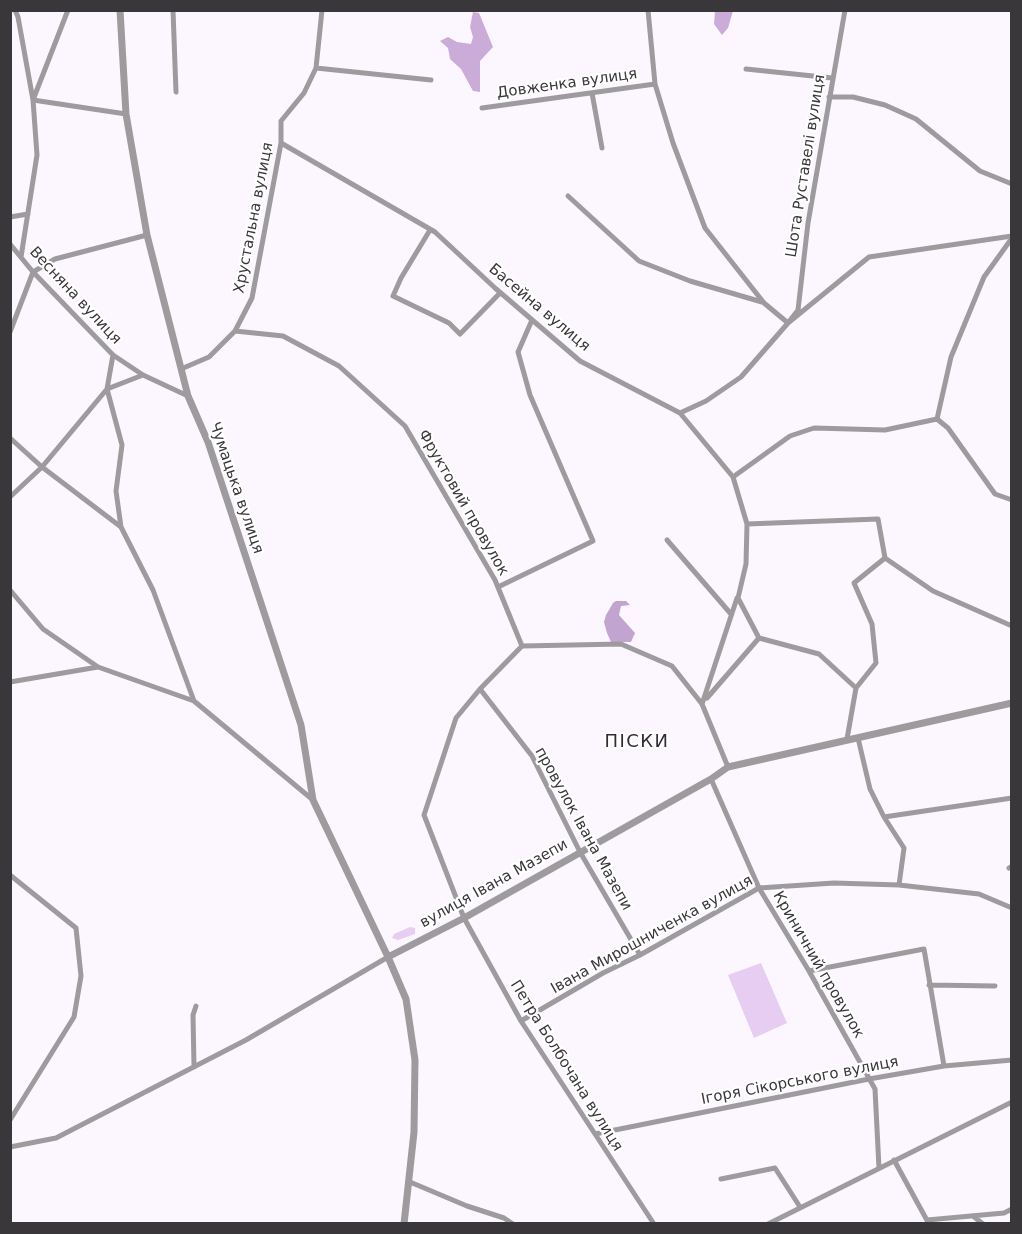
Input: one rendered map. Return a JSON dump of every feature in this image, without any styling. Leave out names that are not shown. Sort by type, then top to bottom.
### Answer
[{"type":"street","points":[[15,10],[33,100],[37,155],[21,257]]},
{"type":"street","points":[[33,100],[68,10]]},
{"type":"street","name":"Чумацька вулиця","points":[[120,10],[126,114],[147,235],[188,396],[207,442],[301,725],[313,800],[406,999],[415,1060],[414,1132],[404,1224]]},
{"type":"street","points":[[173,10],[176,92]]},
{"type":"street","name":"Хрустальна вулиця","points":[[181,369],[209,357],[235,331],[252,298],[281,143],[281,121],[304,93],[316,68],[322,10]]},
{"type":"street","points":[[648,10],[655,84],[673,143],[705,228],[764,303],[788,323]]},
{"type":"street","name":"Шота Руставелі вулиця","points":[[788,323],[798,310],[808,224],[845,10]]},
{"type":"street","points":[[316,68],[432,80]]},
{"type":"street","points":[[746,69],[832,78]]},
{"type":"street","name":"Довженка вулиця","points":[[482,108],[655,84]]},
{"type":"street","points":[[592,93],[602,148]]},
{"type":"street","points":[[830,97],[853,97],[885,105],[916,119],[980,171],[1011,184]]},
{"type":"street","points":[[33,100],[126,114]]},
{"type":"street","name":"Басейна вулиця","points":[[281,143],[430,230],[580,361],[680,413],[733,477],[747,524],[747,564],[703,702]]},
{"type":"street","points":[[568,196],[639,261],[690,281],[764,303]]},
{"type":"street","points":[[10,217],[28,214]]},
{"type":"street","points":[[430,230],[401,278],[393,296],[449,323],[460,334],[500,293]]},
{"type":"street","points":[[10,332],[33,272],[55,259],[147,235]]},
{"type":"street","points":[[680,413],[706,401],[741,377],[788,323],[869,257],[1011,237]]},
{"type":"street","points":[[937,419],[951,357],[984,278],[1011,237]]},
{"type":"street","name":"Весняна вулиця","points":[[10,244],[33,272],[113,355],[143,375],[188,396]]},
{"type":"street","points":[[498,587],[593,540],[530,394],[521,363],[518,352],[532,320]]},
{"type":"street","name":"Фруктовий провулок","points":[[235,331],[283,336],[339,366],[405,426],[498,587],[522,646]]},
{"type":"street","points":[[113,355],[107,389],[122,445],[116,491],[122,527],[153,590],[194,701]]},
{"type":"street","points":[[10,497],[42,467],[107,389],[143,375]]},
{"type":"street","points":[[733,477],[790,436],[814,428],[885,430],[937,419]]},
{"type":"street","points":[[937,419],[948,428],[995,494],[1011,500]]},
{"type":"street","points":[[10,438],[42,467],[122,527]]},
{"type":"street","points":[[747,524],[878,519],[885,558],[933,591],[1011,626]]},
{"type":"street","points":[[667,540],[731,614]]},
{"type":"street","points":[[847,739],[856,688],[876,663],[872,624],[854,583],[885,558]]},
{"type":"street","points":[[10,590],[43,629],[98,667],[194,701],[313,800]]},
{"type":"street","points":[[738,598],[759,638],[819,654],[856,688]]},
{"type":"street","points":[[703,702],[759,638]]},
{"type":"street","points":[[522,646],[621,644],[672,666],[703,702],[728,767]]},
{"type":"street","name":"Петра Болбочана вулиця","points":[[522,646],[480,689],[456,718],[424,815],[464,918],[521,1021],[654,1224]]},
{"type":"street","points":[[10,682],[98,667]]},
{"type":"street","name":"провулок Івана Мазепи","points":[[480,689],[532,756],[580,852],[640,955]]},
{"type":"street","name":"вулиця Івана Мазепи","points":[[10,1147],[56,1138],[246,1040],[388,957],[464,918],[711,779],[728,767],[1011,703]]},
{"type":"street","points":[[858,738],[870,789],[884,817],[904,848],[900,885]]},
{"type":"street","name":"Криничний провулок","points":[[711,779],[759,888],[809,970],[875,1089],[879,1168]]},
{"type":"street","points":[[884,817],[1011,798]]},
{"type":"street","points":[[10,875],[76,928],[81,976],[74,1017],[10,1120]]},
{"type":"street","name":"Івана Мирошниченка вулиця","points":[[521,1021],[603,973],[640,955],[759,888],[834,883],[900,885],[979,894],[1011,908]]},
{"type":"street","points":[[809,970],[924,949],[944,1066]]},
{"type":"street","points":[[929,986],[995,986]]},
{"type":"street","points":[[194,1067],[193,1016],[196,1006]]},
{"type":"street","name":"Ігоря Сікорського вулиця","points":[[595,1134],[869,1079],[944,1066],[1011,1060]]},
{"type":"street","points":[[768,1224],[1011,1102]]},
{"type":"street","points":[[894,1160],[928,1222],[1004,1213],[1011,1209]]},
{"type":"street","points":[[722,1179],[775,1168],[800,1207]]},
{"type":"street","points":[[410,1182],[467,1206],[504,1218],[513,1224]]},
{"type":"street","points":[[973,1216],[983,1224]]},
{"type":"shaded area","points":[[715,11],[733,11],[728,28],[722,35],[714,24]]},
{"type":"shaded area","points":[[473,12],[479,13],[493,47],[480,61],[480,92],[473,91],[461,69],[450,59],[448,48],[440,41],[448,37],[457,42],[471,44],[473,37],[470,27]]},
{"type":"shaded area","points":[[616,601],[626,601],[630,605],[621,606],[619,615],[635,633],[631,642],[611,642],[607,633],[604,622]]},
{"type":"shaded area","points":[[410,927],[415,928],[415,934],[398,940],[392,938],[394,934]]},
{"type":"shaded area","points":[[761,963],[787,1023],[754,1038],[728,975]]},
{"type":"district","name":"ПІСКИ","points":[[637,742]]}]
